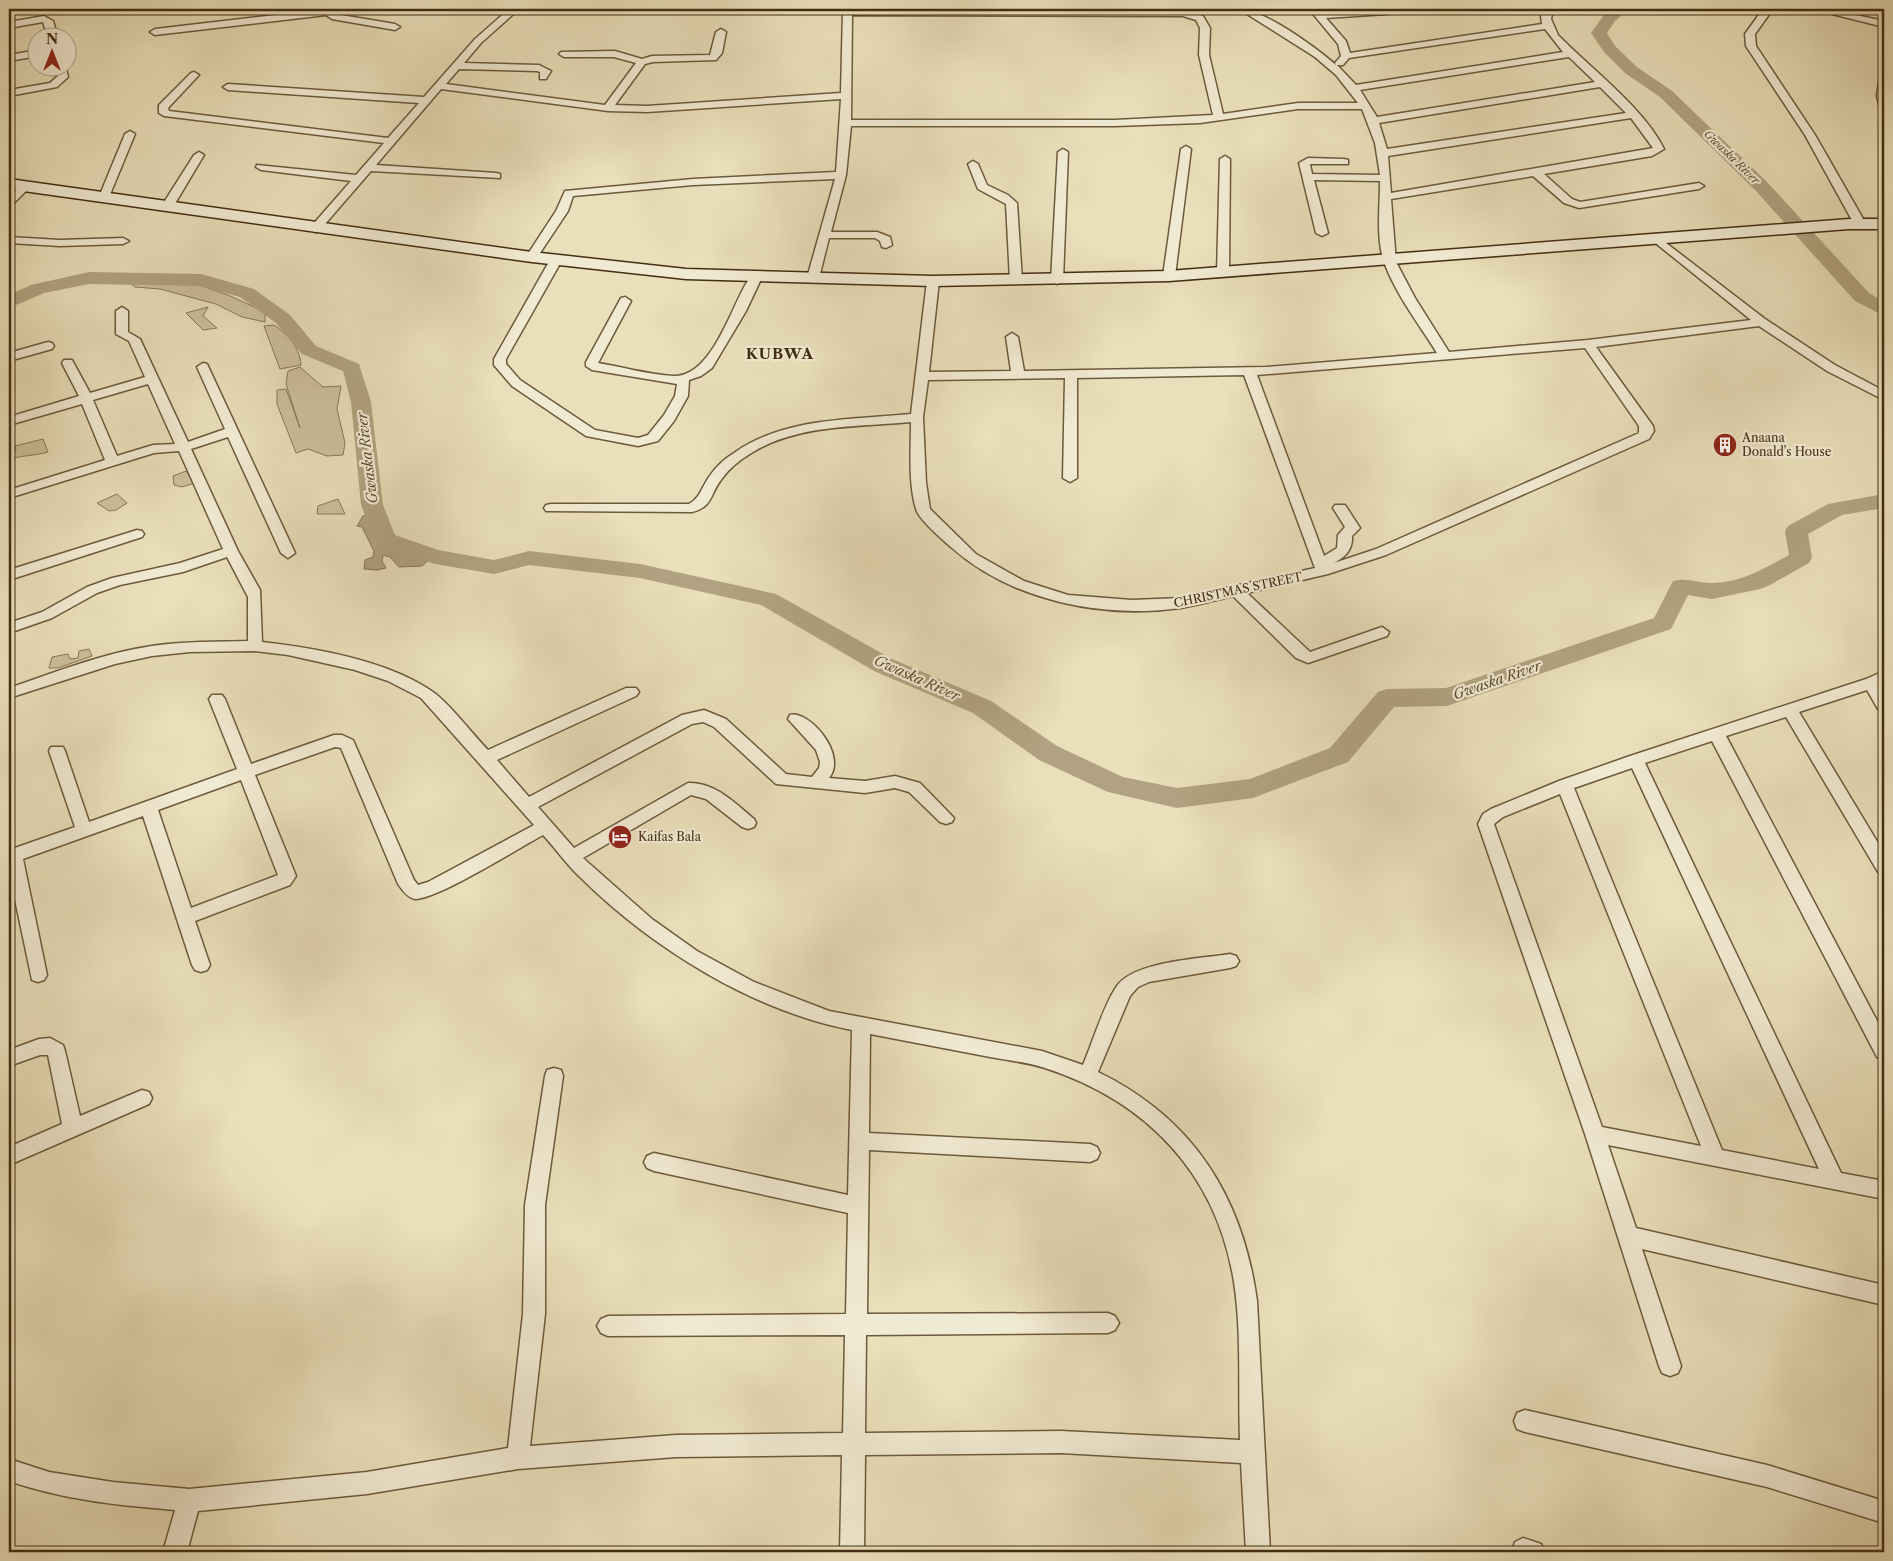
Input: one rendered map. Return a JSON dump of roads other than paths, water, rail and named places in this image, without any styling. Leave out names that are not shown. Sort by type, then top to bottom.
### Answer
[{"type":"main road","points":[[9,184],[532,257],[686,274],[933,281],[1057,280],[1223,273],[1755,231],[1837,225],[1884,224]]},
{"type":"street","points":[[315,228],[478,41],[514,9]]},
{"type":"street","points":[[1243,9],[1298,41],[1334,67],[1355,88],[1367,106],[1375,120],[1384,153],[1389,260],[1446,357]]},
{"type":"street","points":[[1315,12],[1417,9]]},
{"type":"street","points":[[1385,197],[1536,173],[1657,151],[1659,148],[1657,142],[1633,115],[1569,54],[1547,26],[1546,12],[1549,9]]},
{"type":"street","points":[[1768,9],[1750,34],[1751,46],[1810,135],[1860,224]]},
{"type":"street","points":[[1817,9],[1884,24]]},
{"type":"street","points":[[155,32],[329,10],[332,16],[395,27]]},
{"type":"street","points":[[813,278],[841,175],[846,123],[848,10],[1175,12],[1194,15],[1200,18],[1205,28],[1204,55],[1219,117]]},
{"type":"street","points":[[1315,12],[1343,43],[1346,56]]},
{"type":"street","points":[[9,24],[44,19],[48,21],[50,28]]},
{"type":"street","points":[[1334,67],[1346,56],[1547,26]]},
{"type":"street","points":[[564,54],[615,54],[642,62],[652,59],[713,58],[717,53],[721,32]]},
{"type":"street","points":[[1355,88],[1569,54]]},
{"type":"street","points":[[9,58],[28,55]]},
{"type":"street","points":[[608,108],[642,62]]},
{"type":"street","points":[[456,66],[539,68],[546,71],[542,77]]},
{"type":"street","points":[[194,75],[168,100],[163,107],[164,113],[389,141]]},
{"type":"street","points":[[9,93],[56,83],[62,78]]},
{"type":"street","points":[[1884,82],[1882,96],[1884,104]]},
{"type":"street","points":[[1375,120],[1601,84]]},
{"type":"street","points":[[438,86],[608,108],[682,108],[847,96]]},
{"type":"street","points":[[228,87],[425,100]]},
{"type":"street","points":[[846,123],[1115,123],[1200,120],[1298,106],[1367,106]]},
{"type":"street","points":[[1384,153],[1633,115]]},
{"type":"street","points":[[104,197],[130,134]]},
{"type":"street","points":[[1169,276],[1186,149]]},
{"type":"street","points":[[1341,150],[1349,178]]},
{"type":"street","points":[[1057,280],[1063,152]]},
{"type":"street","points":[[168,207],[199,155]]},
{"type":"street","points":[[1223,273],[1225,159]]},
{"type":"street","points":[[1322,234],[1304,163],[1308,161],[1344,162]]},
{"type":"street","points":[[973,164],[982,188],[1004,197],[1011,203],[1016,280]]},
{"type":"street","points":[[261,167],[357,178]]},
{"type":"street","points":[[367,168],[496,176]]},
{"type":"street","points":[[1536,173],[1568,201],[1579,205],[1699,186]]},
{"type":"street","points":[[532,257],[562,211],[570,193],[693,182],[841,175]]},
{"type":"street","points":[[1307,177],[1385,178]]},
{"type":"street","points":[[9,202],[25,186]]},
{"type":"street","points":[[825,234],[877,235],[886,239],[886,245]]},
{"type":"street","points":[[1657,239],[1761,322],[1831,368],[1884,396]]},
{"type":"street","points":[[9,240],[60,242],[122,241]]},
{"type":"street","points":[[556,260],[500,359],[500,365],[516,383],[591,433],[638,442],[653,438],[680,401],[683,393],[683,379]]},
{"type":"street","points":[[625,301],[592,362],[592,366],[683,379],[703,370],[708,365],[740,311],[756,277]]},
{"type":"street","name":"CHRISTMAS STREET","points":[[933,281],[917,417],[919,483],[923,510],[958,547],[998,574],[1067,600],[1094,604],[1158,605],[1201,600],[1238,592],[1321,567],[1381,552],[1644,436],[1647,431],[1646,426],[1588,344]]},
{"type":"street","points":[[122,311],[122,334],[134,340],[231,551],[256,597],[255,646]]},
{"type":"street","points":[[921,376],[1249,371],[1446,357],[1588,344],[1761,322]]},
{"type":"street","points":[[1012,337],[1018,374]]},
{"type":"street","points":[[9,357],[48,346]]},
{"type":"street","points":[[68,363],[86,398],[112,460]]},
{"type":"street","points":[[203,367],[288,554]]},
{"type":"street","points":[[1249,371],[1321,567],[1344,550],[1346,544],[1345,535],[1353,528],[1340,508]]},
{"type":"street","points":[[1070,478],[1071,374]]},
{"type":"street","points":[[9,422],[152,379]]},
{"type":"street","points":[[551,508],[692,508],[702,502],[706,488],[731,462],[752,447],[772,438],[802,429],[917,417]]},
{"type":"street","points":[[9,494],[112,460],[153,449],[184,447],[233,431]]},
{"type":"street","points":[[9,575],[137,534]]},
{"type":"street","points":[[9,628],[47,615],[92,590],[117,581],[182,567],[231,551]]},
{"type":"street","points":[[1238,592],[1301,654],[1308,658],[1382,632]]},
{"type":"street","points":[[9,693],[113,659],[152,651],[190,647],[255,646],[357,664],[393,677],[426,694],[486,758],[572,857],[615,899],[646,924],[692,956],[748,987],[828,1018],[861,1026],[1042,1059],[1088,1074],[1129,1097],[1159,1119],[1176,1136],[1201,1168],[1222,1206],[1241,1266],[1247,1309],[1258,1552]]},
{"type":"street","points":[[1670,1366],[1595,1134],[1486,824],[1489,818],[1497,813],[1565,785],[1877,680],[1884,705]]},
{"type":"street","points":[[486,758],[631,692]]},
{"type":"street","points":[[185,918],[284,880],[287,876],[217,699]]},
{"type":"street","points":[[1790,710],[1884,867]]},
{"type":"street","points":[[527,805],[688,719],[704,716],[720,723],[782,780],[865,787],[895,782],[914,786],[946,818]]},
{"type":"street","points":[[796,720],[820,743],[826,757],[827,769],[817,782]]},
{"type":"street","points":[[1718,735],[1884,1051]]},
{"type":"street","points":[[38,975],[11,856],[334,740],[347,744],[407,884],[415,892],[432,888],[546,826]]},
{"type":"street","points":[[57,751],[84,830]]},
{"type":"street","points":[[1636,760],[1726,945],[1835,1181]]},
{"type":"street","points":[[1565,785],[1715,1157]]},
{"type":"street","points":[[572,857],[688,789],[695,788],[715,796],[748,823]]},
{"type":"street","points":[[148,808],[201,965]]},
{"type":"street","points":[[1088,1074],[1123,992],[1132,982],[1146,976],[1230,961]]},
{"type":"street","points":[[852,1552],[861,1026]]},
{"type":"street","points":[[9,1058],[39,1046],[50,1046],[56,1051],[73,1128]]},
{"type":"street","points":[[518,1458],[534,1314],[535,1205],[554,1076]]},
{"type":"street","points":[[9,1156],[142,1098]]},
{"type":"street","points":[[1595,1134],[1884,1190]]},
{"type":"street","points":[[859,1142],[1090,1153]]},
{"type":"street","points":[[654,1162],[858,1206]]},
{"type":"street","points":[[1628,1236],[1884,1295]]},
{"type":"street","points":[[608,1326],[856,1323],[1108,1323]]},
{"type":"street","points":[[1525,1421],[1767,1476],[1884,1512]]},
{"type":"street","points":[[9,1470],[49,1483],[113,1493],[190,1500],[368,1483],[518,1458],[676,1446],[1061,1442],[1252,1452]]},
{"type":"street","points":[[175,1552],[190,1500]]},
{"type":"waterway","name":"Gwaska River","points":[[1622,9],[1609,18],[1599,33],[1609,49],[1631,70],[1666,94],[1762,187],[1862,297],[1884,310]]},
{"type":"waterway","name":"Gwaska River","points":[[9,302],[38,289],[89,278],[201,280],[247,293],[283,319],[309,350],[352,368],[361,402],[372,505],[385,540],[435,557],[494,567],[529,558],[640,571],[768,599],[883,665],[982,707],[1048,753],[1117,785],[1177,798],[1253,788],[1339,755],[1387,698],[1447,697],[1663,623],[1681,586],[1712,591],[1760,581],[1801,558],[1796,531],[1836,509],[1884,501]]},
{"type":"place","name":"Anaana Donald's House","points":[[1725,445]]},
{"type":"place","name":"Kaifas Bala","points":[[620,837]]},
{"type":"district","name":"KUBWA","points":[[780,354]]}]
